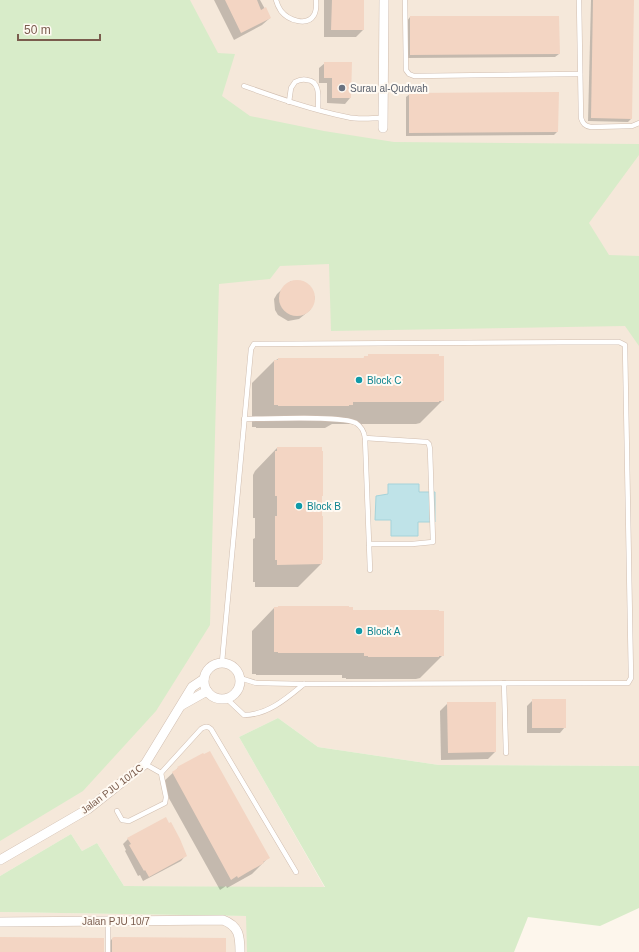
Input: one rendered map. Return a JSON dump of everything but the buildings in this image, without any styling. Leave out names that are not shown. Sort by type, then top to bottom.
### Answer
[{"type":"street","points":[[383,128],[384,0]]},
{"type":"street","points":[[222,662],[230,664],[237,670],[240,678],[240,687],[235,694],[226,698],[216,698],[207,691],[204,679],[207,671],[213,665],[222,662]]},
{"type":"street","name":"Jalan PJU 10/1C","points":[[0,860],[88,809],[145,764],[192,686],[204,679]]},
{"type":"street","name":"Jalan PJU 10/1C","points":[[181,706],[207,691]]},
{"type":"street","name":"Jalan PJU 10/7","points":[[0,922],[223,920],[231,923],[237,931],[240,941],[240,952]]},
{"type":"lane","points":[[276,0],[281,11],[288,18],[300,22],[307,21],[313,17],[316,9],[316,0]]},
{"type":"lane","points":[[405,0],[406,70],[409,74],[414,76],[580,74]]},
{"type":"lane","points":[[579,0],[581,118],[585,126],[591,127],[632,126],[639,124]]},
{"type":"lane","points":[[289,102],[295,82],[301,80],[312,80],[315,82],[318,89],[318,109]]},
{"type":"lane","points":[[244,86],[289,102],[347,117],[360,119],[383,118]]},
{"type":"lane","points":[[222,662],[252,346],[257,343],[619,342],[625,345],[630,681],[624,684],[304,684],[256,682],[240,678]]},
{"type":"lane","points":[[244,419],[337,418],[355,422],[361,427],[365,438],[370,570]]},
{"type":"lane","points":[[365,438],[427,442],[430,448],[432,485],[433,542],[412,544],[369,544]]},
{"type":"lane","points":[[504,683],[506,753]]},
{"type":"lane","points":[[226,698],[244,715],[256,715],[283,702],[304,684]]},
{"type":"lane","points":[[161,774],[201,728],[204,726],[211,729],[296,872]]},
{"type":"lane","points":[[117,812],[122,820],[129,821],[165,803],[166,797],[161,774],[145,764]]},
{"type":"lane","points":[[108,921],[108,952]]},
{"type":"shaded area","points":[[0,0],[639,0],[639,766],[439,765],[318,747],[278,718],[239,737],[325,888],[124,886],[97,843],[82,851],[71,834],[0,876]]},
{"type":"shaded area","points":[[0,912],[247,916],[247,952],[0,952]]},
{"type":"green space","points":[[0,0],[190,0],[218,53],[235,54],[222,96],[250,116],[324,131],[394,142],[639,144],[639,155],[589,223],[609,255],[639,256],[639,346],[625,326],[331,331],[329,264],[280,266],[270,279],[219,284],[210,625],[156,711],[83,791],[0,841]]},
{"type":"green space","points":[[278,718],[318,747],[439,765],[639,766],[639,908],[600,926],[528,917],[514,952],[247,952],[246,916],[0,912],[0,876],[71,834],[82,851],[97,843],[124,886],[325,887],[239,737]]},
{"type":"water","points":[[388,484],[419,484],[419,492],[435,492],[435,522],[418,522],[418,536],[391,536],[391,520],[375,520],[376,496],[388,494]]},
{"type":"place","name":"Surau al-Qudwah","points":[[342,88]]},
{"type":"place","name":"Block C","points":[[359,380]]},
{"type":"place","name":"Block B","points":[[299,506]]},
{"type":"place","name":"Block A","points":[[359,631]]}]
